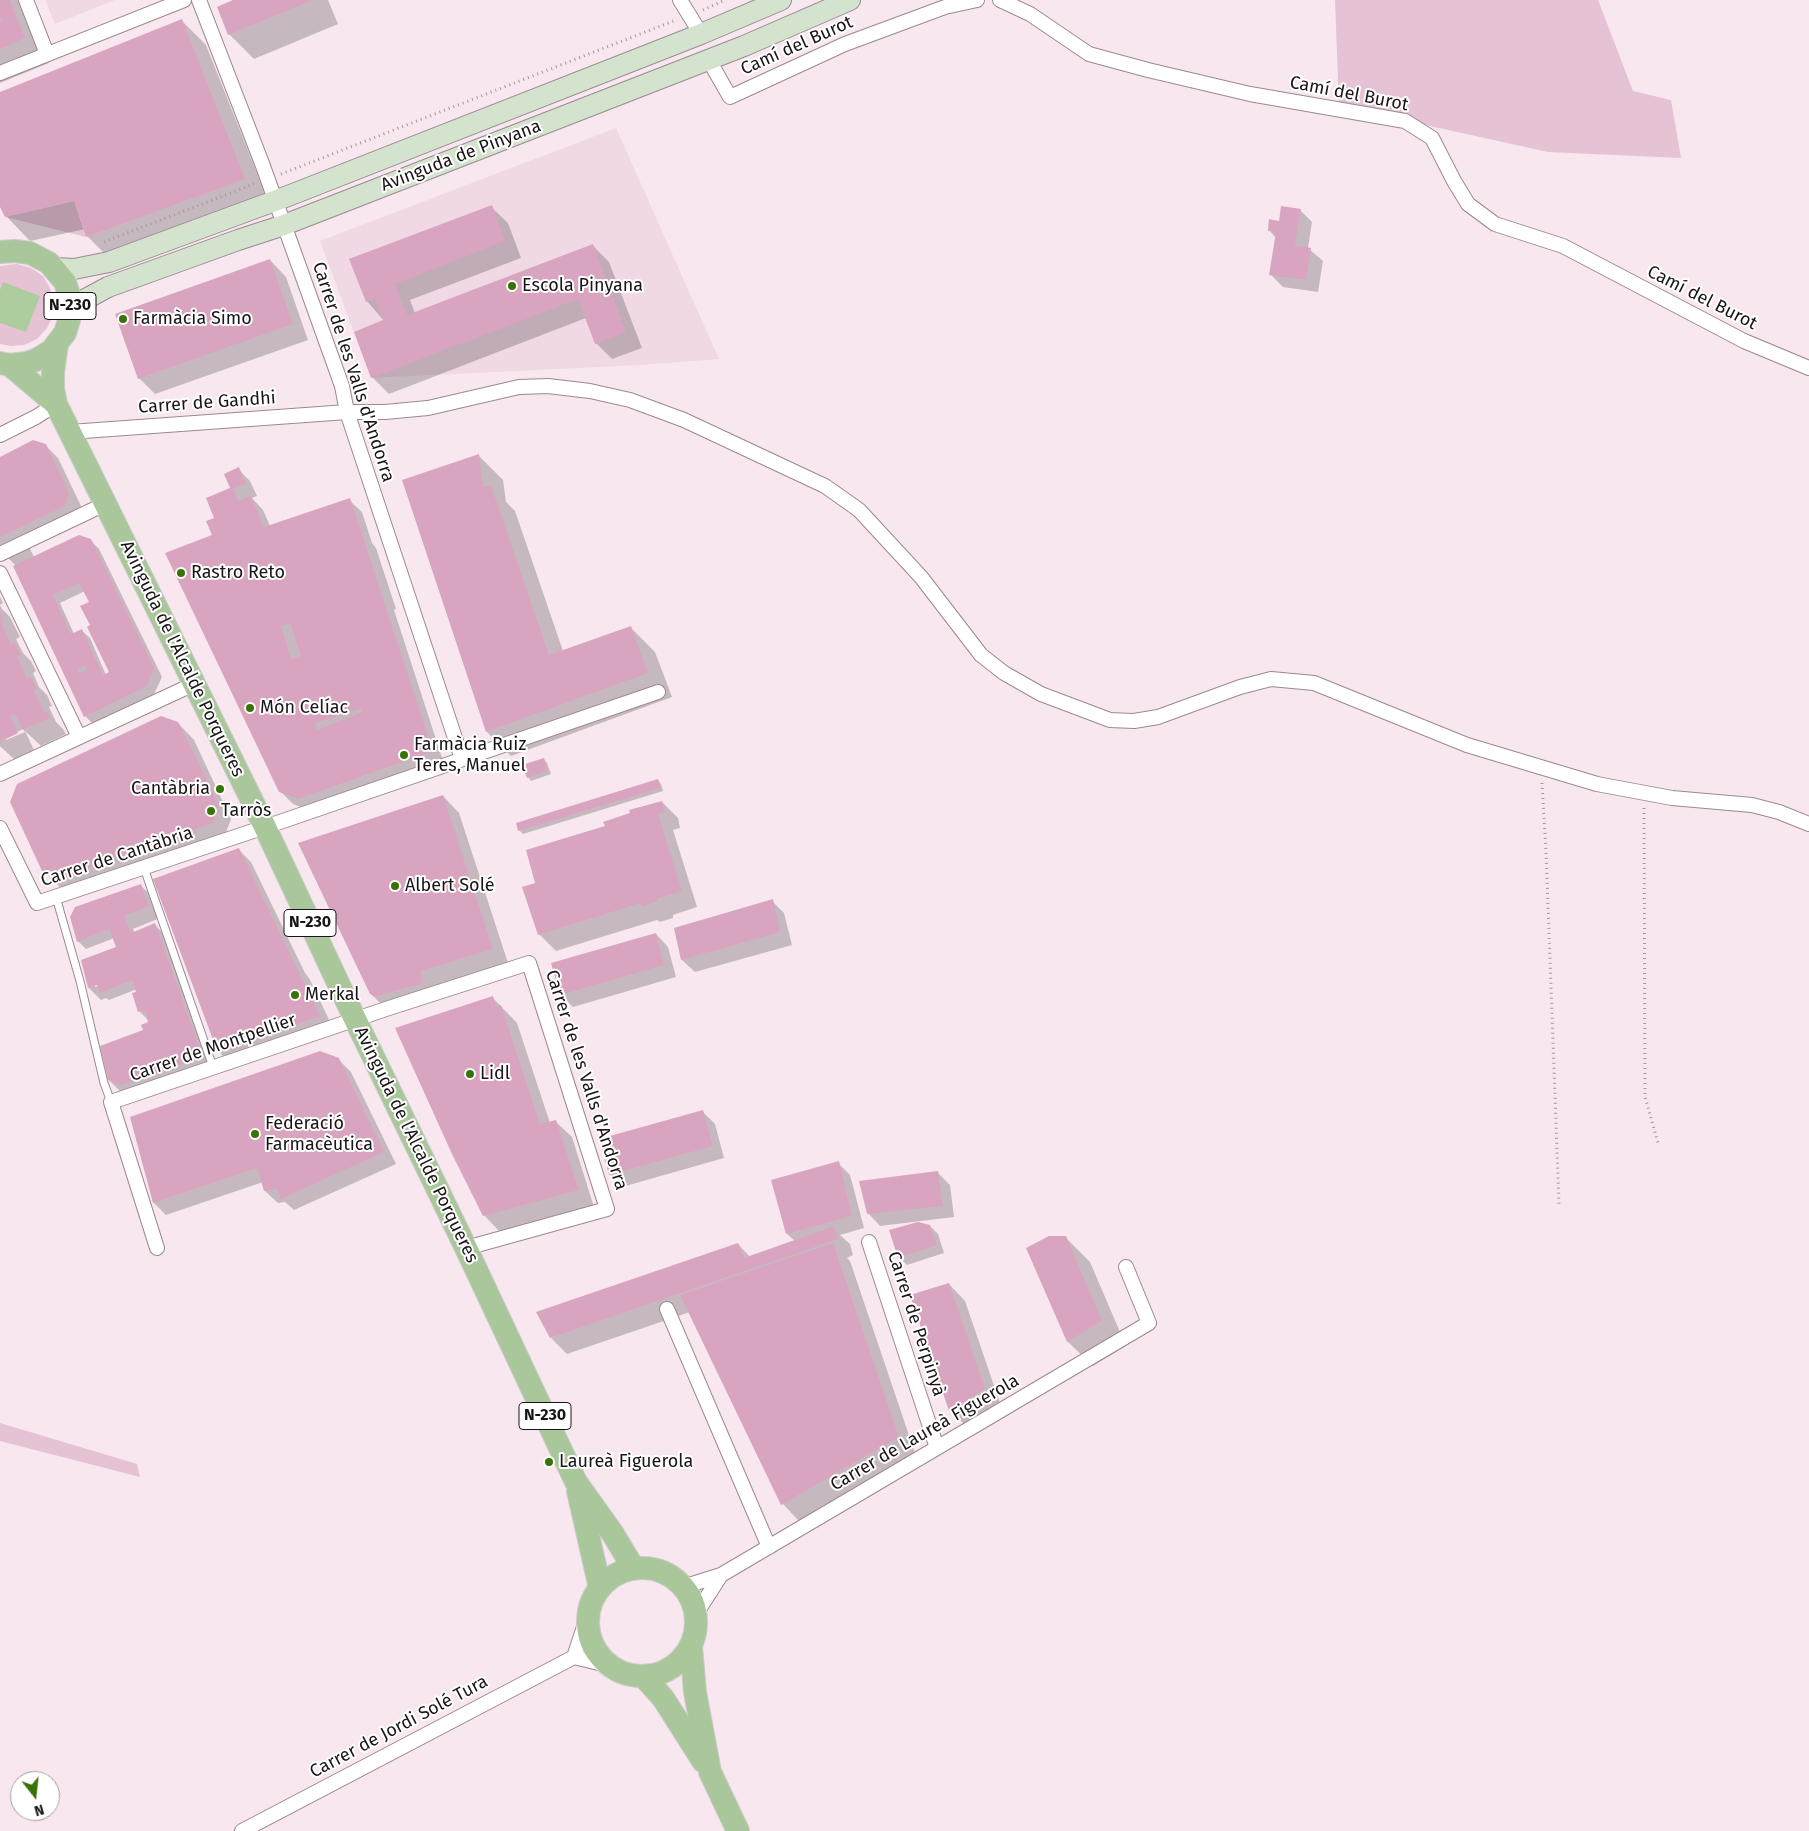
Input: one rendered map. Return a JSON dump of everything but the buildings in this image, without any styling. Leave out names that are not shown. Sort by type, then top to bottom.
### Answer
[{"type":"main road","name":"N-230","points":[[3,249],[30,253],[43,259],[55,268],[68,290],[71,307],[65,333],[51,351],[36,360],[18,365],[5,364]]},
{"type":"main road","name":"Avinguda de l'Alcalde Porqueres","points":[[57,344],[53,372],[56,404],[265,827],[576,1482]]},
{"type":"main road","name":"Avinguda de l'Alcalde Porqueres","points":[[5,364],[56,404]]},
{"type":"main road","name":"N-230","points":[[576,1482],[613,1534],[634,1569]]},
{"type":"main road","name":"N-230","points":[[576,1482],[600,1588]]},
{"type":"main road","points":[[634,1569],[652,1569],[669,1575],[684,1587],[692,1600],[696,1614],[696,1630],[691,1646],[671,1668],[658,1674],[643,1676],[626,1674],[611,1666],[600,1656],[592,1644],[588,1630],[588,1615],[592,1600],[600,1588],[610,1579],[621,1572],[634,1569]]},
{"type":"main road","points":[[691,1646],[695,1692],[710,1772]]},
{"type":"main road","points":[[643,1676],[663,1698],[710,1772],[738,1831]]},
{"type":"street","points":[[26,0],[48,54]]},
{"type":"street","points":[[0,73],[184,0]]},
{"type":"street","name":"Carrer de les Valls d'Andorra","points":[[200,0],[342,386],[347,412],[462,759]]},
{"type":"street","points":[[680,0],[701,34]]},
{"type":"street","name":"Avinguda de Pinyana","points":[[55,268],[74,269],[109,262],[275,201],[701,34],[782,0]]},
{"type":"street","name":"Avinguda de Pinyana","points":[[71,307],[108,287],[284,225],[710,58],[850,0]]},
{"type":"street","name":"Camí del Burot","points":[[710,58],[714,69],[730,96],[845,44],[945,7],[977,0]]},
{"type":"street","name":"Camí del Burot","points":[[1000,0],[1030,14],[1089,54],[1250,94],[1404,120],[1432,138],[1468,204],[1495,224],[1563,246],[1744,341],[1809,368]]},
{"type":"street","name":"Carrer de Gandhi","points":[[70,432],[428,408],[519,387],[548,386],[590,391],[630,400],[684,420],[825,486],[859,510],[921,577],[981,655],[1004,673],[1041,694],[1110,720],[1158,717],[1240,686],[1271,679],[1314,683],[1468,744],[1597,784],[1717,803],[1752,805],[1779,812],[1809,824]]},
{"type":"street","points":[[0,434],[36,417],[56,404]]},
{"type":"street","points":[[0,554],[105,504]]},
{"type":"street","points":[[0,572],[79,737]]},
{"type":"street","points":[[0,774],[194,684]]},
{"type":"street","name":"Carrer de Cantàbria","points":[[0,828],[37,903],[658,692]]},
{"type":"street","name":"Carrer de les Valls d'Andorra","points":[[466,1248],[607,1209],[529,963]]},
{"type":"street","name":"Carrer de Montpellier","points":[[112,1102],[355,1019],[529,963]]},
{"type":"street","points":[[112,1102],[157,1248]]},
{"type":"street","name":"Carrer de Perpinyà","points":[[869,1242],[937,1448]]},
{"type":"street","name":"Carrer de Laureà Figuerola","points":[[684,1587],[721,1575],[1149,1323],[1126,1267]]},
{"type":"street","points":[[666,1310],[769,1546]]},
{"type":"street","name":"Carrer de Laureà Figuerola","points":[[696,1614],[721,1575]]},
{"type":"street","points":[[588,1615],[574,1657],[611,1666]]},
{"type":"street","name":"Carrer de Jordi Solé Tura","points":[[242,1831],[574,1657]]},
{"type":"lane","points":[[144,868],[213,1067]]},
{"type":"lane","points":[[56,897],[80,981],[104,1083],[112,1102]]},
{"type":"path","points":[[280,174],[725,0]]},
{"type":"path","points":[[102,242],[254,184]]},
{"type":"path","points":[[1540,767],[1546,851],[1559,1204]]},
{"type":"path","points":[[1644,792],[1645,1097],[1658,1143]]},
{"type":"shaded area","points":[[45,0],[115,0],[55,24]]},
{"type":"shaded area","points":[[1335,0],[1598,0],[1633,91],[1671,100],[1681,158],[1548,152],[1339,106]]},
{"type":"shaded area","name":"Escola Pinyana","points":[[616,128],[719,359],[640,365],[371,378],[320,241]]},
{"type":"shaded area","points":[[74,201],[86,237],[5,217]]},
{"type":"shaded area","points":[[17,264],[31,268],[43,276],[50,288],[54,302],[53,316],[47,328],[37,339],[24,345],[11,346],[0,344],[0,266]]},
{"type":"shaded area","points":[[3,282],[40,296],[26,332],[0,323],[0,290]]},
{"type":"shaded area","points":[[0,1423],[137,1464],[140,1477],[0,1441]]},
{"type":"place","name":"Escola Pinyana","points":[[512,286]]},
{"type":"place","name":"Farmàcia Simo","points":[[123,319]]},
{"type":"place","name":"Rastro Reto","points":[[181,573]]},
{"type":"place","name":"Món Celíac","points":[[250,708]]},
{"type":"place","name":"Farmàcia Ruiz Teres, Manuel","points":[[404,755]]},
{"type":"place","name":"Cantàbria","points":[[220,789]]},
{"type":"place","name":"Tarròs","points":[[211,811]]},
{"type":"place","name":"Albert Solé","points":[[395,886]]},
{"type":"place","name":"Merkal","points":[[295,995]]},
{"type":"place","name":"Lidl","points":[[470,1074]]},
{"type":"place","name":"Federació Farmacèutica","points":[[255,1134]]},
{"type":"place","name":"Laureà Figuerola","points":[[549,1462]]}]
